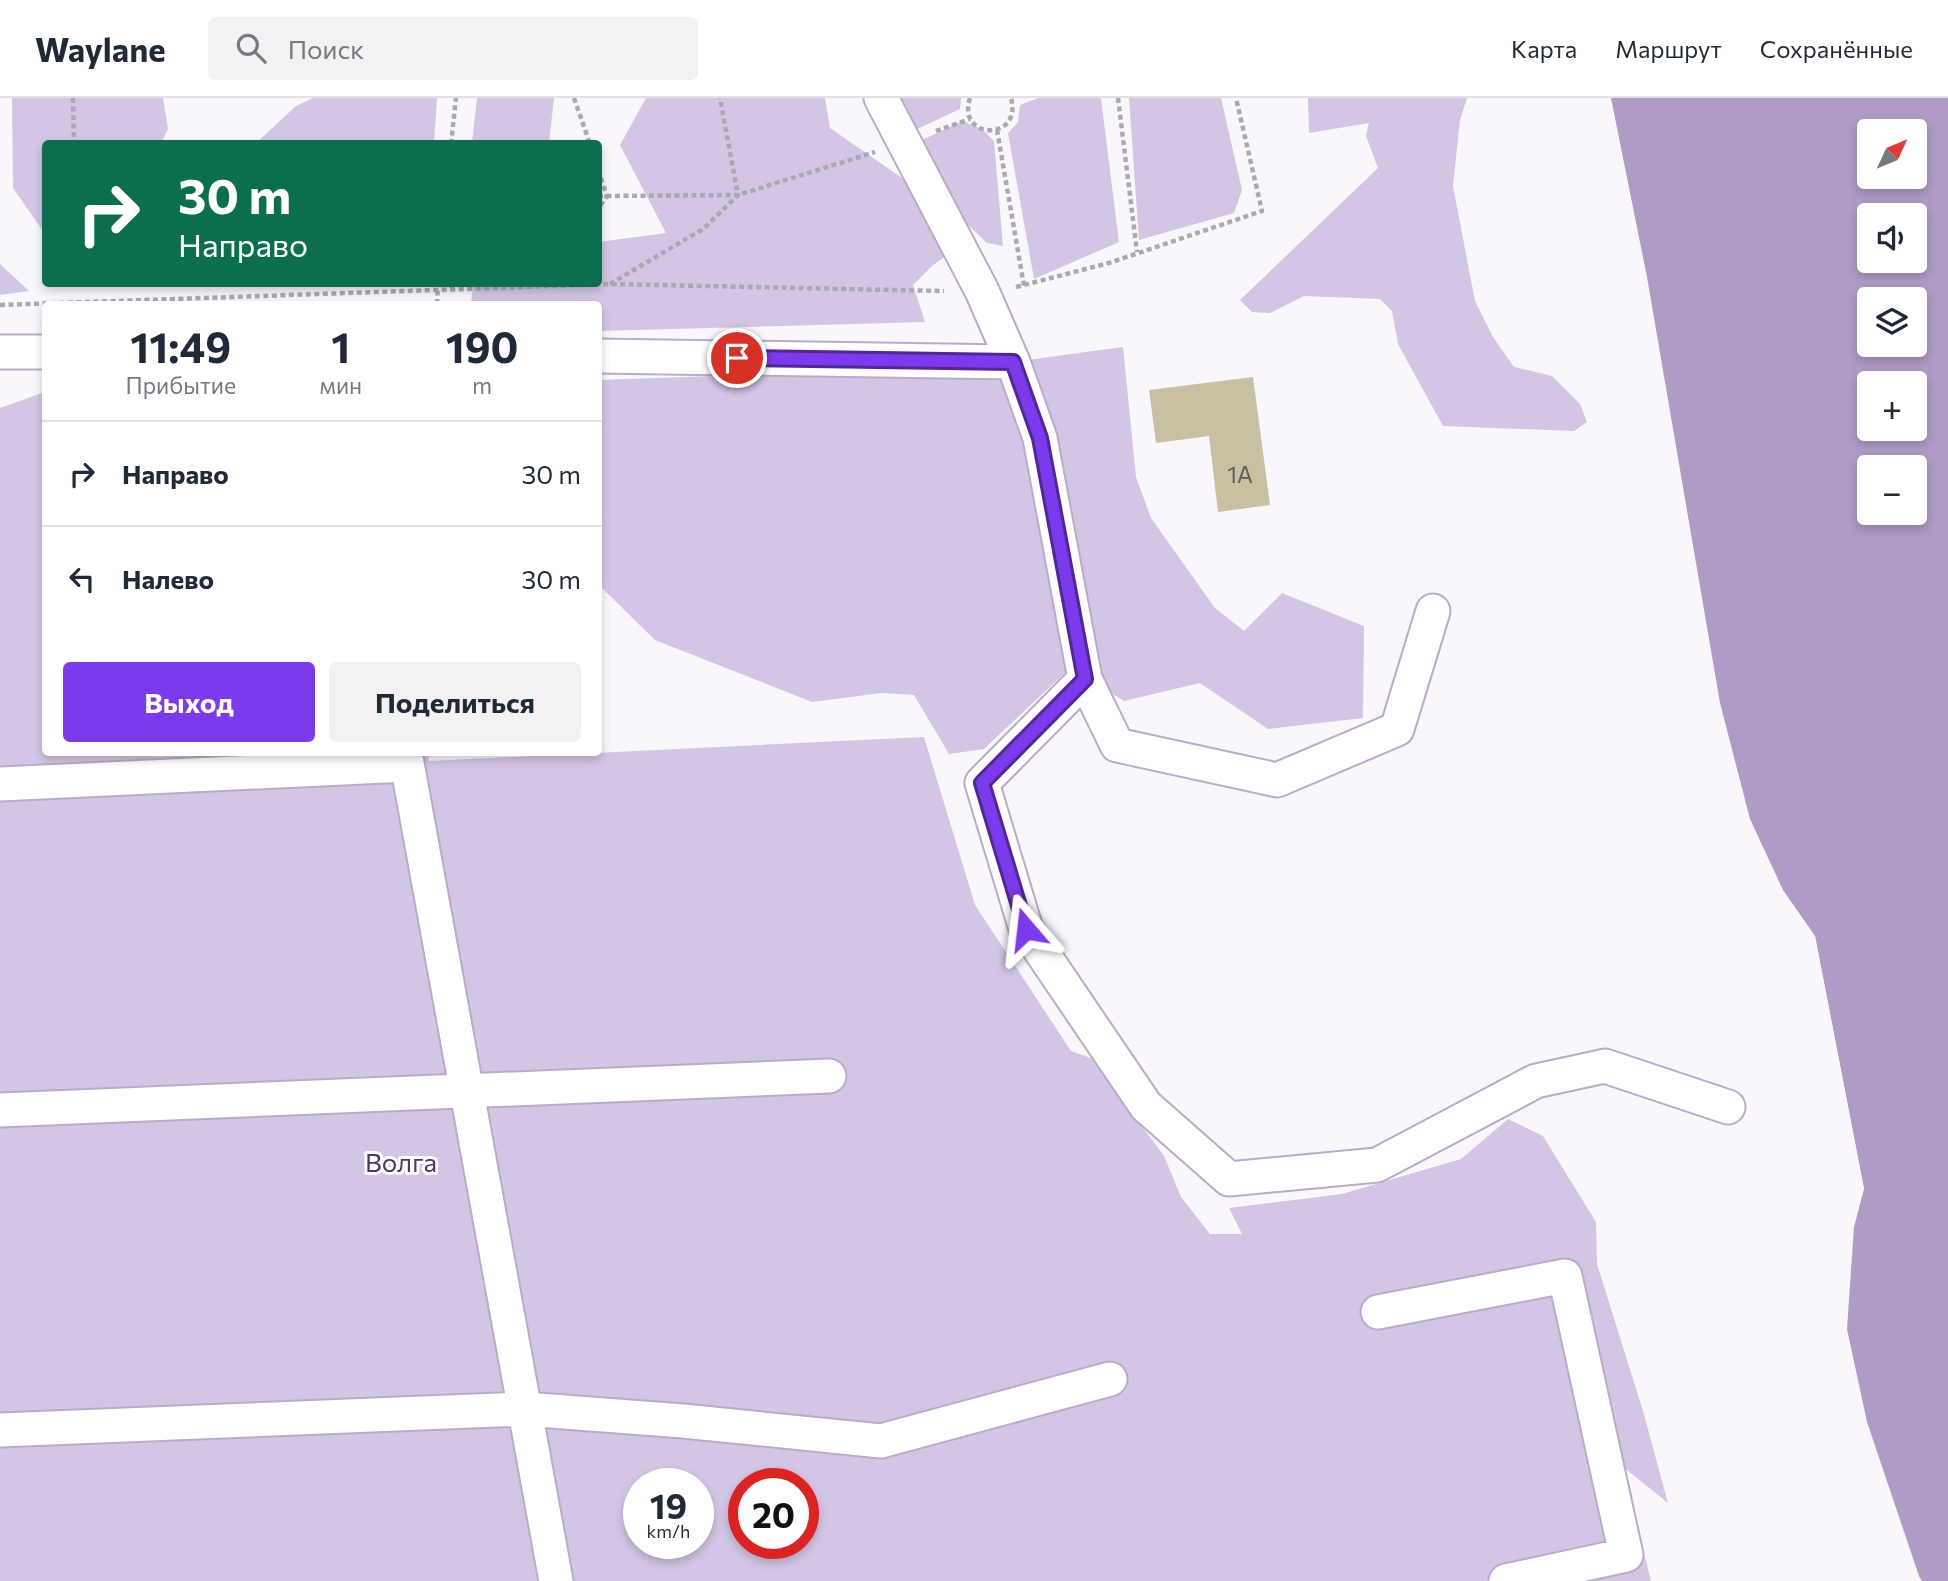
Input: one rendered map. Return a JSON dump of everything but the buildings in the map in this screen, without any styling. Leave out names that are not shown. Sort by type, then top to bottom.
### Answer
[{"type":"lane","points":[[881,98],[982,291],[1013,362],[1040,438],[1085,679],[1116,745],[1277,780],[1397,729],[1433,611]]},
{"type":"lane","points":[[0,352],[42,352]]},
{"type":"lane","points":[[602,356],[1013,362]]},
{"type":"lane","points":[[1085,679],[982,783],[1026,929],[1146,1106],[1229,1179],[1377,1166],[1536,1081],[1605,1066],[1728,1107]]},
{"type":"lane","points":[[0,784],[405,759],[556,1581]]},
{"type":"lane","points":[[0,1110],[829,1076]]},
{"type":"lane","points":[[1378,1312],[1565,1276],[1626,1555],[1506,1581]]},
{"type":"lane","points":[[0,1430],[525,1409],[683,1421],[881,1441],[1110,1379]]},
{"type":"path","points":[[74,98],[74,140]]},
{"type":"path","points":[[451,140],[456,98]]},
{"type":"path","points":[[574,98],[589,140]]},
{"type":"path","points":[[720,98],[738,194]]},
{"type":"path","points":[[970,98],[970,119],[982,129],[997,130],[1004,127],[1013,114],[1011,98]]},
{"type":"path","points":[[1118,98],[1138,252]]},
{"type":"path","points":[[602,284],[982,291],[1024,286],[1109,263],[1262,211],[1236,98]]},
{"type":"path","points":[[602,196],[738,194],[906,142],[970,119]]},
{"type":"path","points":[[997,130],[1024,286]]},
{"type":"path","points":[[602,182],[607,196]]},
{"type":"path","points":[[609,284],[703,229],[738,194]]},
{"type":"path","points":[[602,203],[607,196]]},
{"type":"path","points":[[92,301],[415,287]]},
{"type":"path","points":[[0,305],[42,303]]},
{"type":"green space","points":[[12,98],[163,98],[168,129],[162,140],[42,140],[42,230],[13,188]]},
{"type":"green space","points":[[313,98],[437,98],[434,140],[259,140],[296,106]]},
{"type":"green space","points":[[477,98],[554,98],[549,140],[472,140]]},
{"type":"green space","points":[[646,98],[825,98],[830,128],[928,196],[950,253],[913,285],[925,322],[602,331],[602,301],[471,301],[473,287],[602,287],[602,242],[666,233],[620,145]]},
{"type":"green space","points":[[894,98],[961,98],[960,109],[911,132]]},
{"type":"green space","points":[[1038,98],[1101,98],[1119,242],[1034,279],[1008,133],[1018,122],[1020,105]]},
{"type":"green space","points":[[1129,98],[1221,98],[1242,190],[1234,213],[1139,240]]},
{"type":"green space","points":[[1308,98],[1467,98],[1460,120],[1453,186],[1475,301],[1493,337],[1514,367],[1552,376],[1580,404],[1587,422],[1574,431],[1443,426],[1398,344],[1392,311],[1380,299],[1304,296],[1270,313],[1252,312],[1240,300],[1378,168],[1366,136],[1369,123],[1309,133]]},
{"type":"green space","points":[[962,121],[982,129],[994,141],[1003,246],[987,243],[965,222],[918,142]]},
{"type":"green space","points":[[0,264],[29,291],[0,295]]},
{"type":"green space","points":[[1123,347],[1136,477],[1151,518],[1215,608],[1244,631],[1282,593],[1364,626],[1363,718],[1268,729],[1200,683],[1124,701],[1070,668],[984,749],[949,754],[914,695],[881,693],[812,702],[655,640],[602,588],[602,380],[975,367]]},
{"type":"green space","name":"Волга","points":[[42,393],[42,756],[428,756],[429,761],[602,756],[602,753],[924,737],[975,905],[1071,1051],[1091,1058],[1164,1156],[1181,1197],[1210,1234],[1242,1234],[1229,1208],[1342,1194],[1461,1159],[1508,1119],[1543,1136],[1596,1222],[1597,1264],[1643,1411],[1668,1503],[1622,1466],[1651,1581],[0,1581],[0,408]]},
{"type":"shaded area","points":[[1611,98],[1948,98],[1948,1581],[1922,1581],[1919,1576],[1867,1422],[1847,1329],[1854,1227],[1864,1189],[1815,936],[1783,890],[1750,819],[1720,703],[1647,277]]},
{"type":"pier","points":[[1809,933],[1815,936],[1864,1189],[1857,1204],[1861,1189]]},
{"type":"route","points":[[737,358],[1013,362],[1040,438],[1085,679],[982,783],[1026,929]]}]
